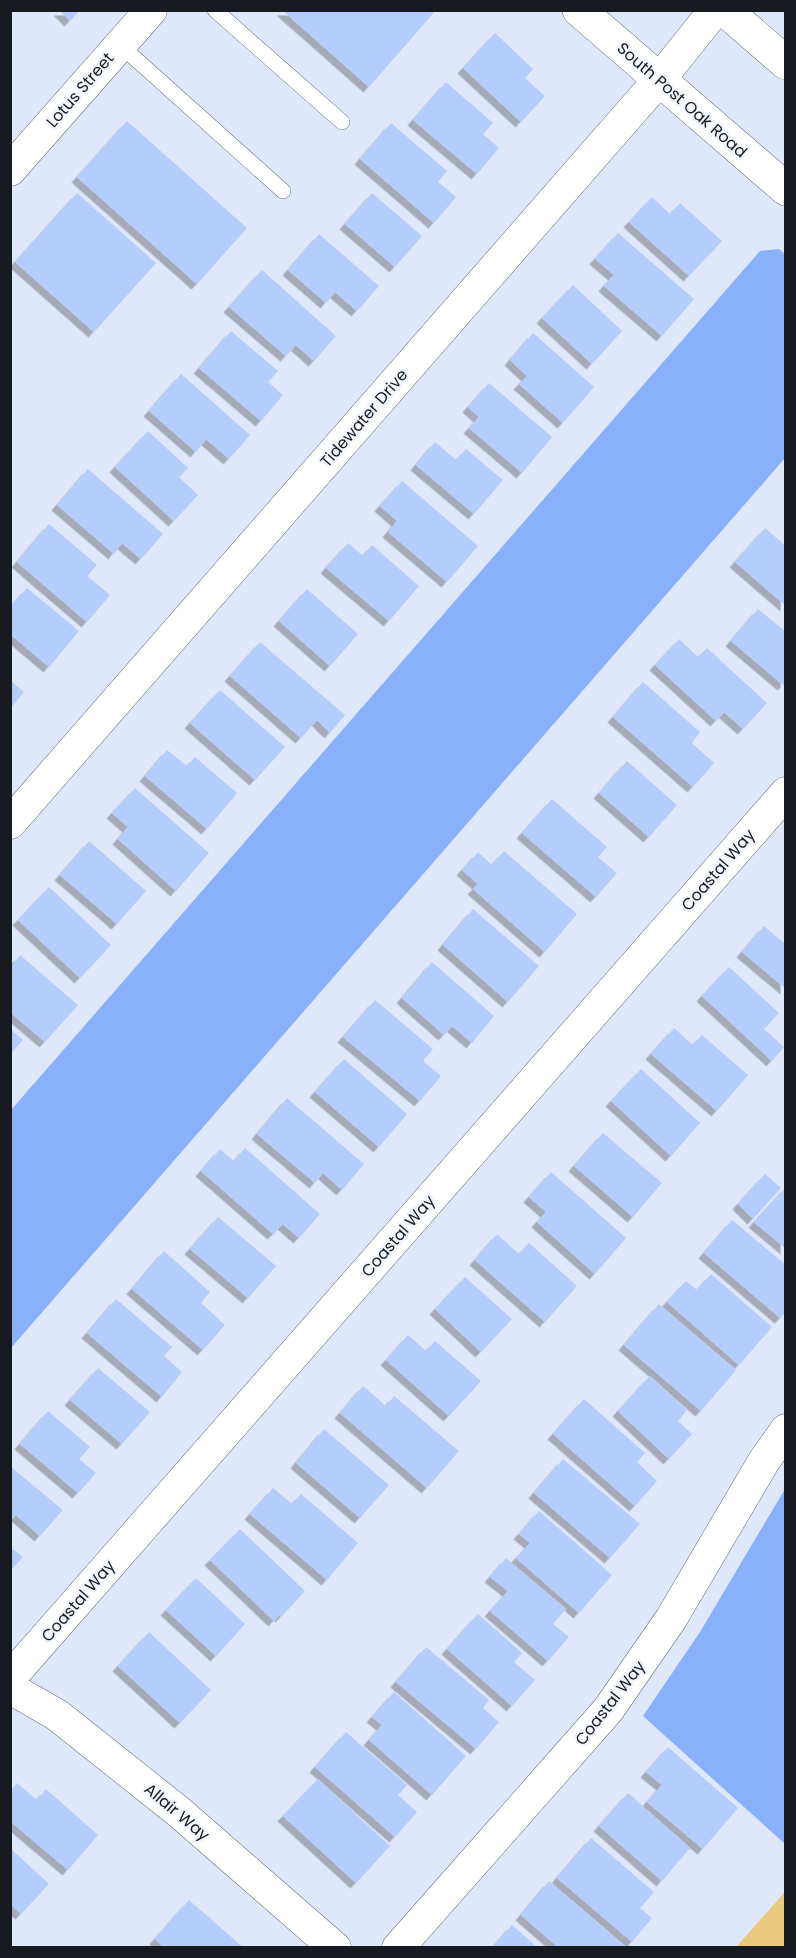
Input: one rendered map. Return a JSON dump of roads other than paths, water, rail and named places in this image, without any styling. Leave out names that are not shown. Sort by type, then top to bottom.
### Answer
[{"type":"main road","name":"South Post Oak Road","points":[[579,10],[786,189]]},
{"type":"main road","points":[[725,10],[786,63]]},
{"type":"street","name":"Lotus Street","points":[[10,170],[151,10]]},
{"type":"street","name":"Tidewater Drive","points":[[10,823],[659,80],[715,10]]},
{"type":"street","name":"Coastal Way","points":[[10,1678],[786,793]]},
{"type":"street","name":"Coastal Way","points":[[398,1947],[608,1710],[671,1619],[764,1461],[786,1430]]},
{"type":"street","name":"Allair Way","points":[[10,1688],[57,1714],[179,1812],[335,1947]]},
{"type":"lane","points":[[215,10],[342,122]]},
{"type":"lane","points":[[120,45],[283,191]]},
{"type":"water","points":[[779,249],[786,255],[785,458],[11,1348],[11,1110],[760,251]]},
{"type":"water","points":[[785,1489],[785,1844],[643,1716],[700,1632]]}]
